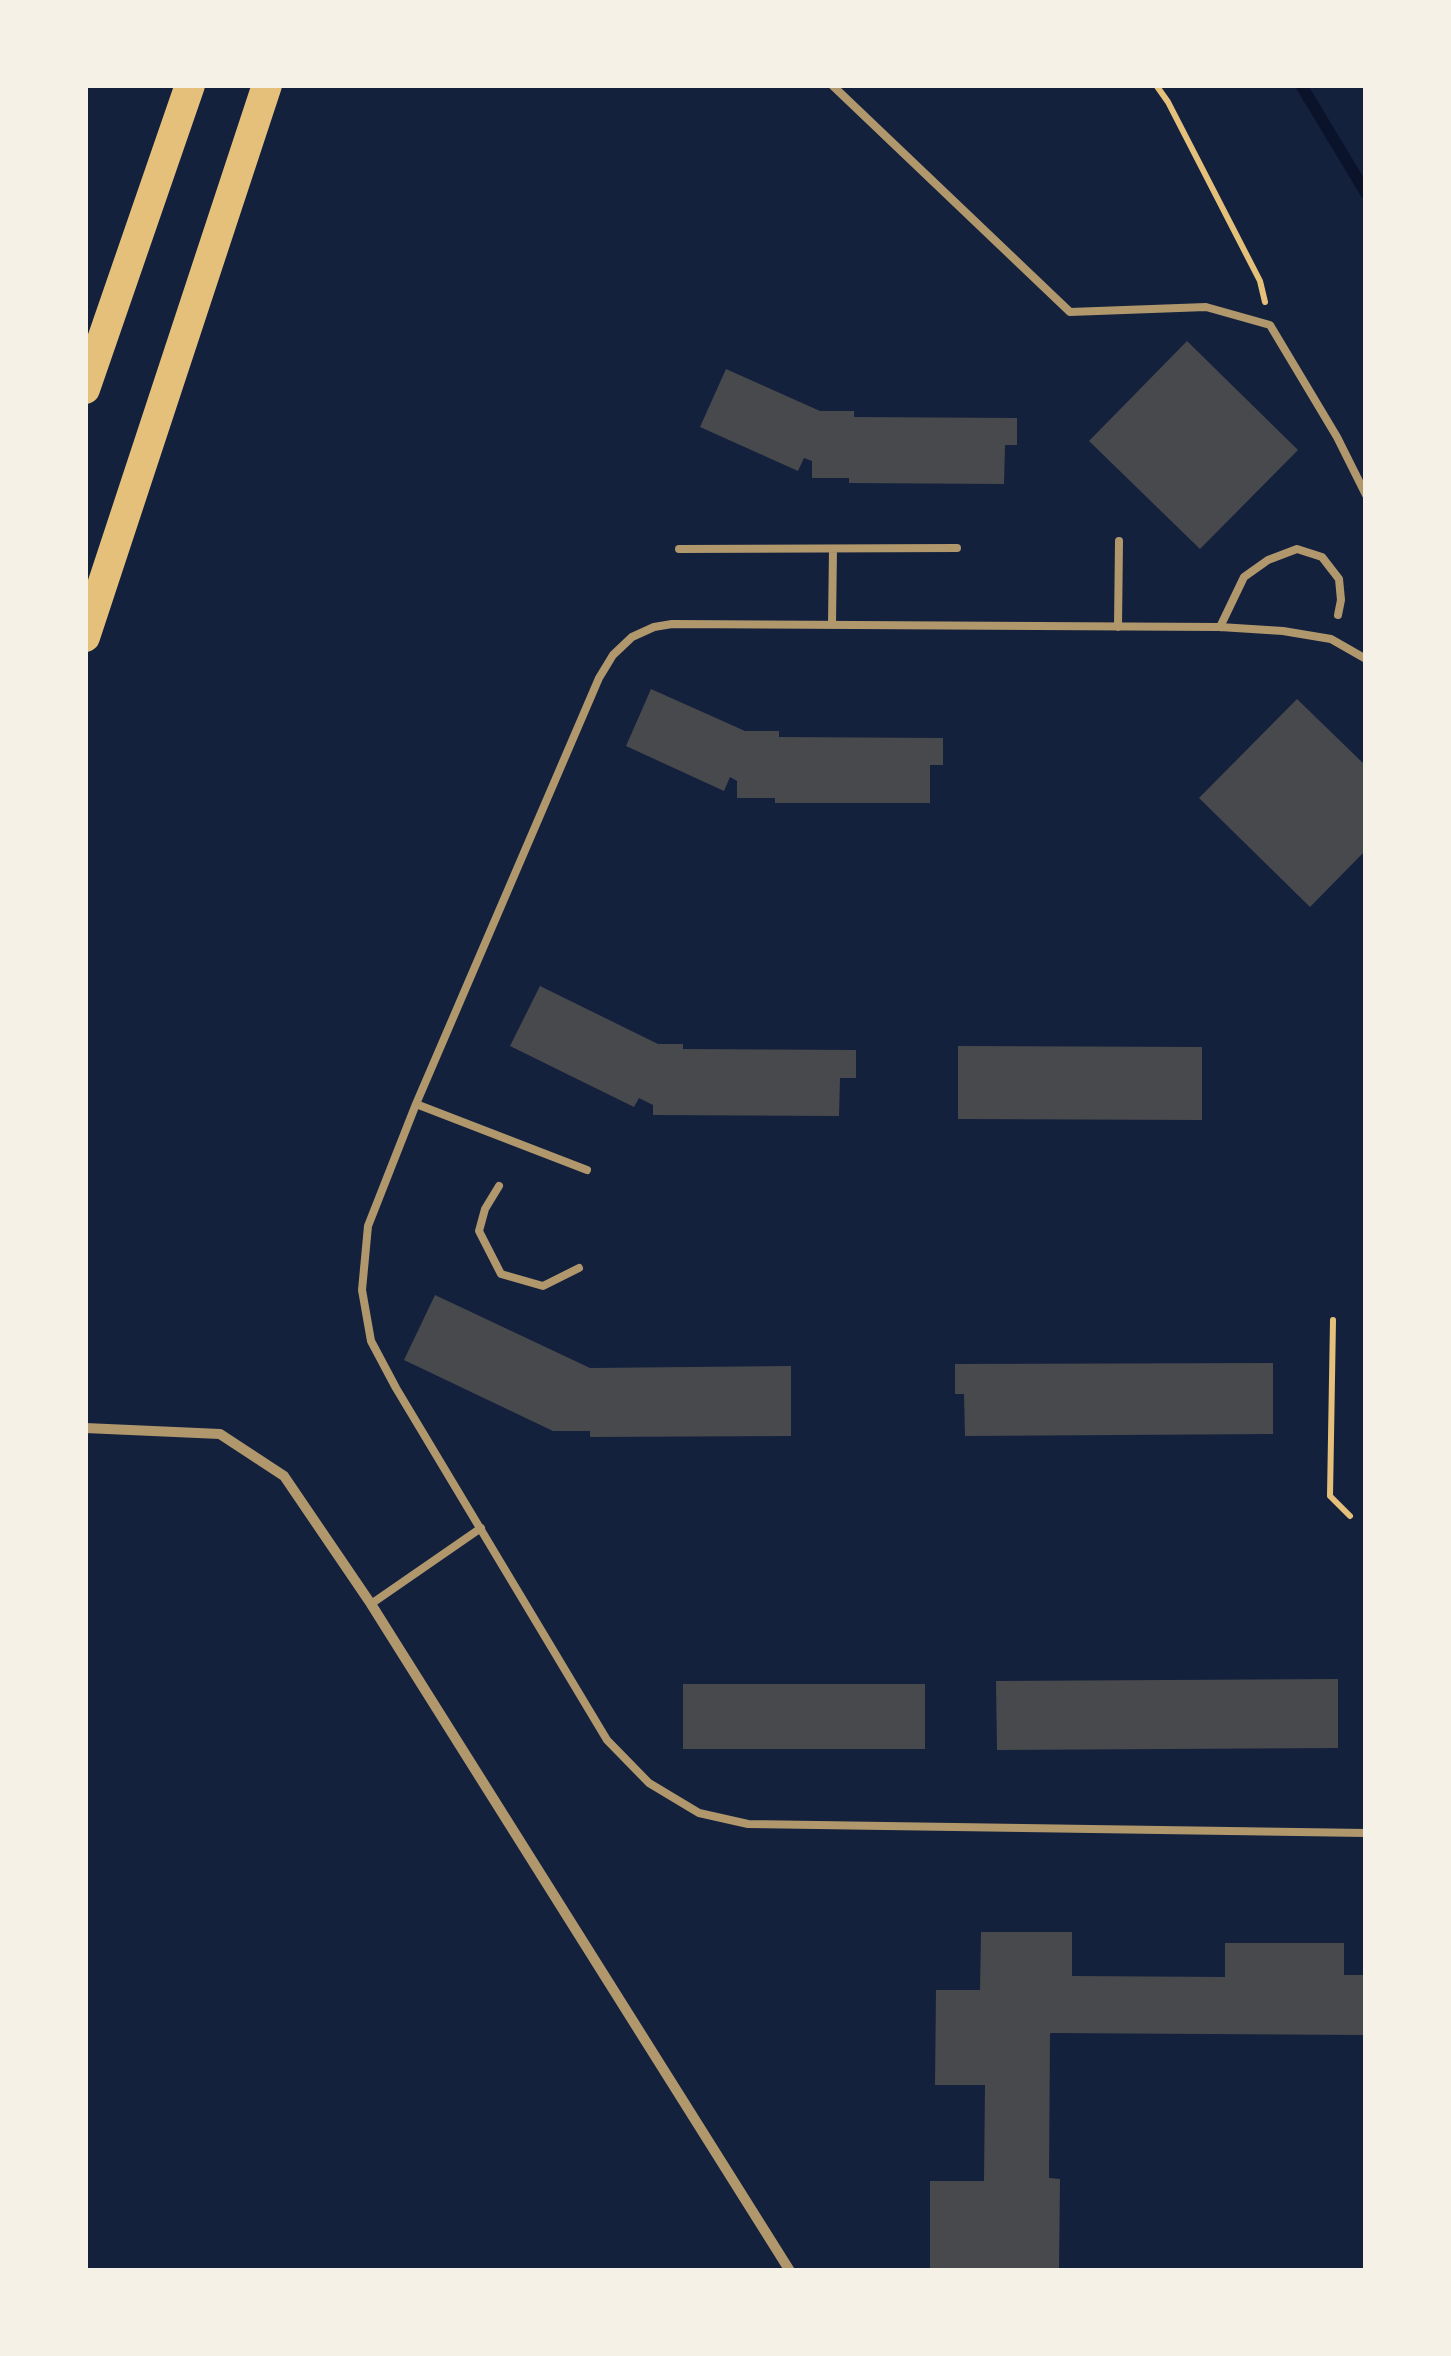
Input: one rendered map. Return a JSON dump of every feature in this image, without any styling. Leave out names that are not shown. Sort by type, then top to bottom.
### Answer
[{"type":"highway","points":[[85,390],[190,85]]},
{"type":"highway","points":[[85,636],[266,85]]},
{"type":"street","points":[[85,1428],[220,1434],[284,1476],[371,1604],[790,2271]]},
{"type":"lane","points":[[832,85],[1070,312],[1206,307],[1270,326],[1366,495]]},
{"type":"lane","points":[[1118,627],[1119,542]]},
{"type":"lane","points":[[679,550],[957,548]]},
{"type":"lane","points":[[832,624],[833,549]]},
{"type":"lane","points":[[1220,627],[1244,577],[1268,560],[1297,550],[1322,558],[1339,579],[1338,615]]},
{"type":"lane","points":[[1366,659],[1331,639],[1220,627],[672,624],[643,631],[623,643],[599,678],[416,1104],[368,1226],[362,1290],[371,1341],[607,1740],[648,1784],[699,1814],[748,1824],[1366,1832]]},
{"type":"lane","points":[[416,1104],[587,1170]]},
{"type":"lane","points":[[499,1186],[484,1209],[478,1231],[501,1274],[542,1286],[579,1268]]},
{"type":"lane","points":[[371,1604],[481,1528]]},
{"type":"path","points":[[1156,85],[1260,281],[1270,326]]},
{"type":"path","points":[[1333,1320],[1330,1496],[1350,1516]]},
{"type":"building","points":[[1187,341],[1298,450],[1200,549],[1089,441]]},
{"type":"building","points":[[726,369],[820,411],[854,411],[854,417],[1017,418],[1017,445],[1005,445],[1004,484],[849,483],[849,478],[812,478],[812,461],[804,458],[798,471],[700,427]]},
{"type":"building","points":[[651,689],[745,731],[779,731],[779,737],[943,738],[943,765],[930,765],[930,803],[775,803],[775,798],[737,798],[737,781],[730,777],[724,791],[626,746]]},
{"type":"building","points":[[1297,699],[1366,766],[1366,850],[1310,907],[1199,798]]},
{"type":"building","points":[[540,986],[658,1044],[683,1044],[683,1049],[856,1050],[856,1078],[840,1078],[839,1116],[653,1115],[653,1105],[639,1098],[634,1107],[510,1046]]},
{"type":"building","points":[[958,1046],[1202,1047],[1202,1120],[958,1119]]},
{"type":"building","points":[[435,1295],[590,1368],[791,1366],[791,1436],[590,1437],[590,1431],[553,1431],[404,1360]]},
{"type":"building","points":[[1273,1363],[1273,1434],[965,1436],[964,1394],[955,1394],[955,1364]]},
{"type":"building","points":[[1338,1679],[1338,1748],[997,1750],[996,1681]]},
{"type":"building","points":[[683,1684],[925,1684],[925,1749],[683,1749]]},
{"type":"building","points":[[981,1932],[1072,1932],[1072,1976],[1225,1977],[1225,1943],[1344,1943],[1344,1975],[1366,1975],[1366,2035],[1050,2033],[1049,2178],[1060,2179],[1059,2271],[930,2271],[930,2181],[984,2181],[985,2085],[935,2085],[936,1990],[980,1990]]},
{"type":"waterway","points":[[1301,85],[1366,193]]}]
